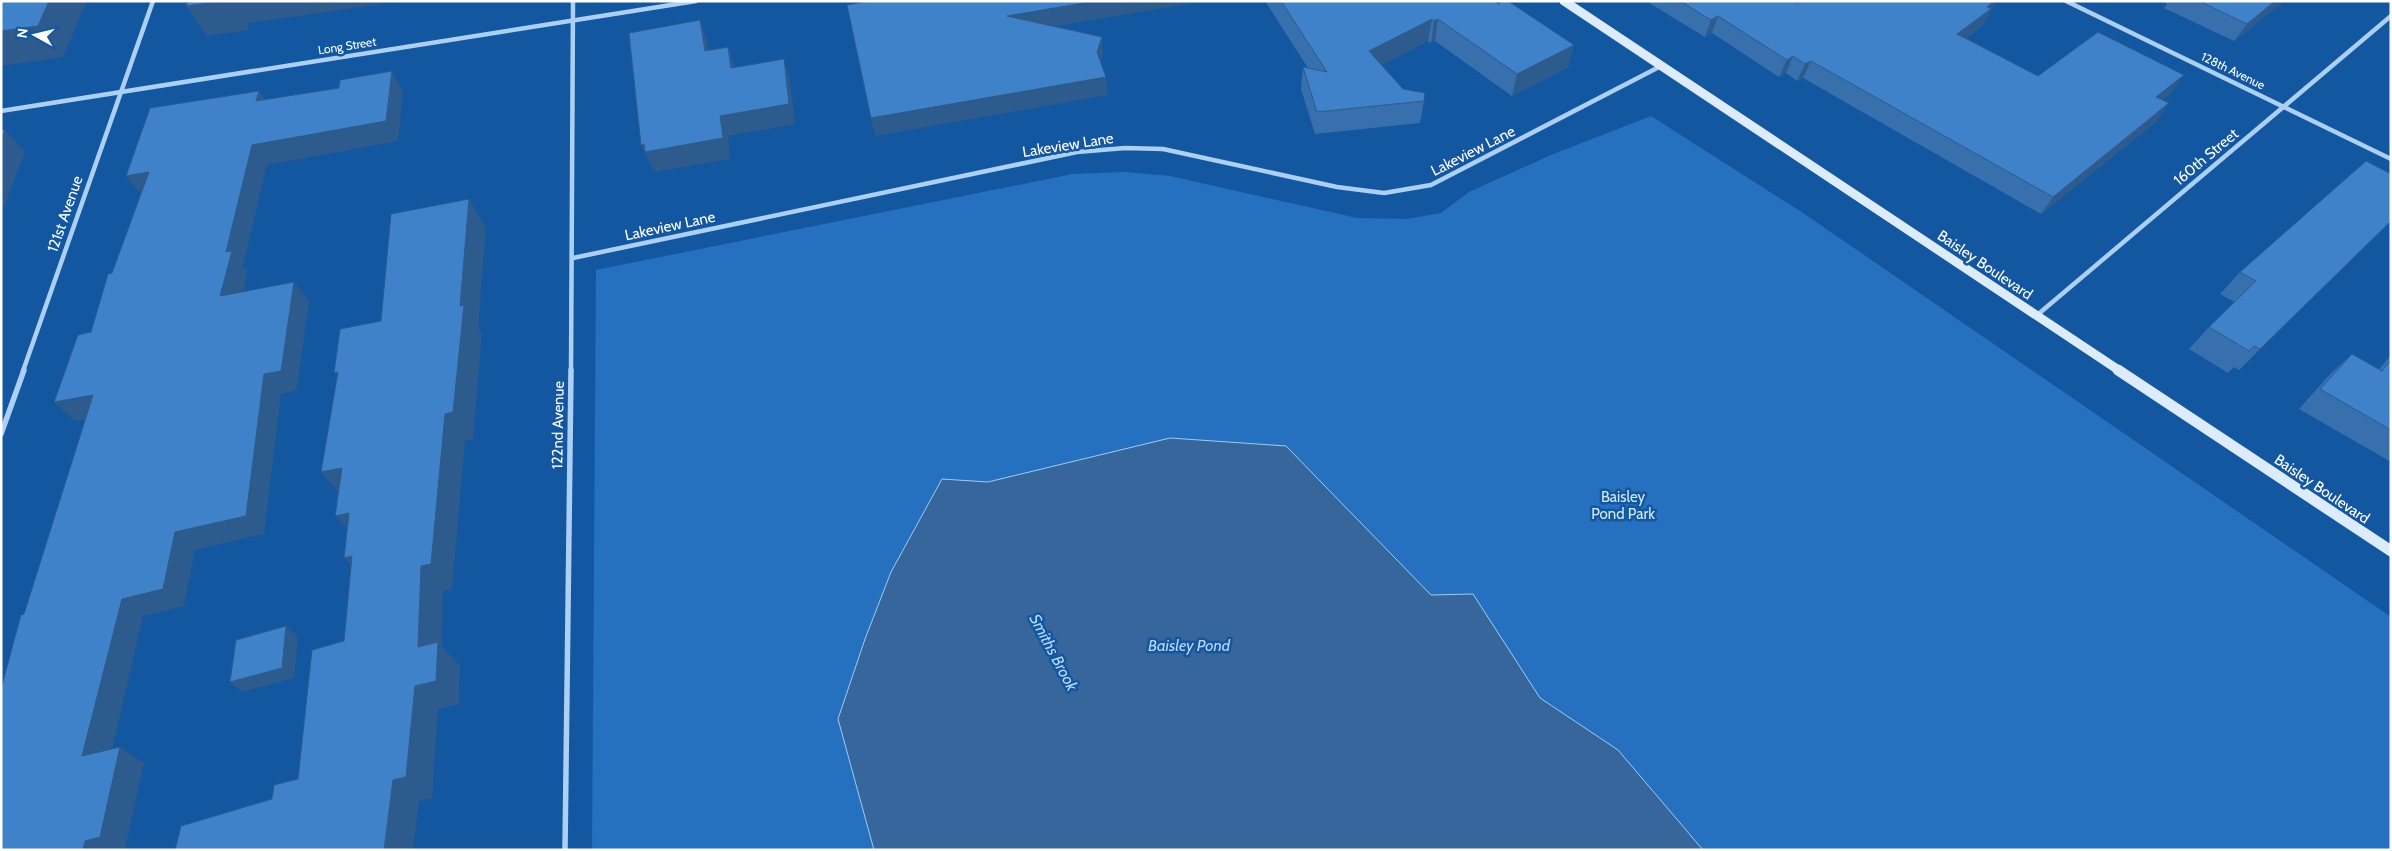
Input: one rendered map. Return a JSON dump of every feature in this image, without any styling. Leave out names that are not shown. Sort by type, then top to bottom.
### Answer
[{"type":"main road","name":"Baisley Boulevard","points":[[1564,1],[2391,551]]},
{"type":"street","name":"121st Avenue","points":[[1,434],[153,1]]},
{"type":"street","name":"122nd Avenue","points":[[565,850],[573,258],[574,1]]},
{"type":"street","name":"Long Street","points":[[1,111],[696,1]]},
{"type":"street","name":"128th Avenue","points":[[2066,1],[2391,159]]},
{"type":"street","name":"160th Street","points":[[2036,316],[2391,16]]},
{"type":"street","name":"Lakeview Lane","points":[[573,258],[1077,152],[1125,148],[1163,149],[1336,187],[1384,193],[1431,185],[1661,66]]},
{"type":"green space","name":"Baisley Pond Park","points":[[1651,116],[1806,215],[2391,617],[2391,850],[592,850],[596,270],[1073,174],[1124,172],[1170,176],[1357,218],[1407,219],[1441,213],[1469,192],[1551,155]]},
{"type":"water","name":"Baisley Pond","points":[[1170,438],[1286,446],[1431,595],[1473,594],[1540,698],[1618,750],[1703,850],[874,850],[838,719],[865,639],[891,572],[942,479],[988,482]]},
{"type":"building","points":[[1,1],[49,1],[38,26],[1,31]]},
{"type":"building","points":[[188,1],[223,1],[186,6]]},
{"type":"building","points":[[869,1],[1096,1],[1007,16],[1102,37],[1097,52],[1106,77],[871,118],[847,5]]},
{"type":"building","points":[[1281,1],[1495,1],[1498,4],[1508,1],[1574,45],[1517,74],[1438,19],[1434,21],[1432,19],[1369,51],[1403,89],[1425,93],[1424,101],[1317,112],[1303,67],[1327,72]]},
{"type":"building","points":[[1680,1],[1794,1],[1797,3],[1799,1],[1994,1],[1987,7],[1991,9],[1957,34],[2038,76],[2098,32],[2184,75],[2156,97],[2169,103],[2053,197],[1811,61],[1805,64],[1793,56],[1787,60],[1718,16],[1711,20]]},
{"type":"building","points":[[2199,1],[2275,1],[2247,24]]},
{"type":"building","points":[[700,20],[705,51],[728,47],[731,68],[784,59],[789,104],[720,116],[723,138],[645,152],[644,144],[641,145],[629,33]]},
{"type":"building","points":[[392,71],[386,121],[252,145],[226,252],[232,251],[220,296],[294,282],[281,371],[264,374],[246,516],[175,532],[163,589],[122,599],[82,756],[120,747],[100,837],[85,841],[83,850],[1,850],[1,689],[21,615],[24,614],[93,395],[54,402],[78,335],[91,332],[108,274],[112,273],[149,172],[126,176],[150,108],[259,91],[256,101],[339,88],[340,80]]},
{"type":"building","points":[[1,130],[5,130],[1,139]]},
{"type":"building","points":[[2366,161],[2391,174],[2391,221],[2260,349],[2254,346],[2249,351],[2209,327],[2256,281],[2240,272]]},
{"type":"building","points":[[469,199],[460,306],[464,305],[453,412],[445,414],[431,564],[421,566],[418,647],[438,642],[436,681],[415,686],[406,777],[393,780],[384,850],[175,850],[181,826],[272,799],[274,785],[298,779],[312,650],[344,641],[352,556],[344,558],[349,513],[335,516],[342,468],[321,472],[338,372],[334,373],[340,329],[381,321],[391,214]]},
{"type":"building","points":[[2352,354],[2382,371],[2391,360],[2391,430],[2320,389]]},
{"type":"building","points":[[286,626],[282,668],[230,682],[236,640]]},
{"type":"water label","name":"Smiths Brook","points":[[1054,652]]}]
